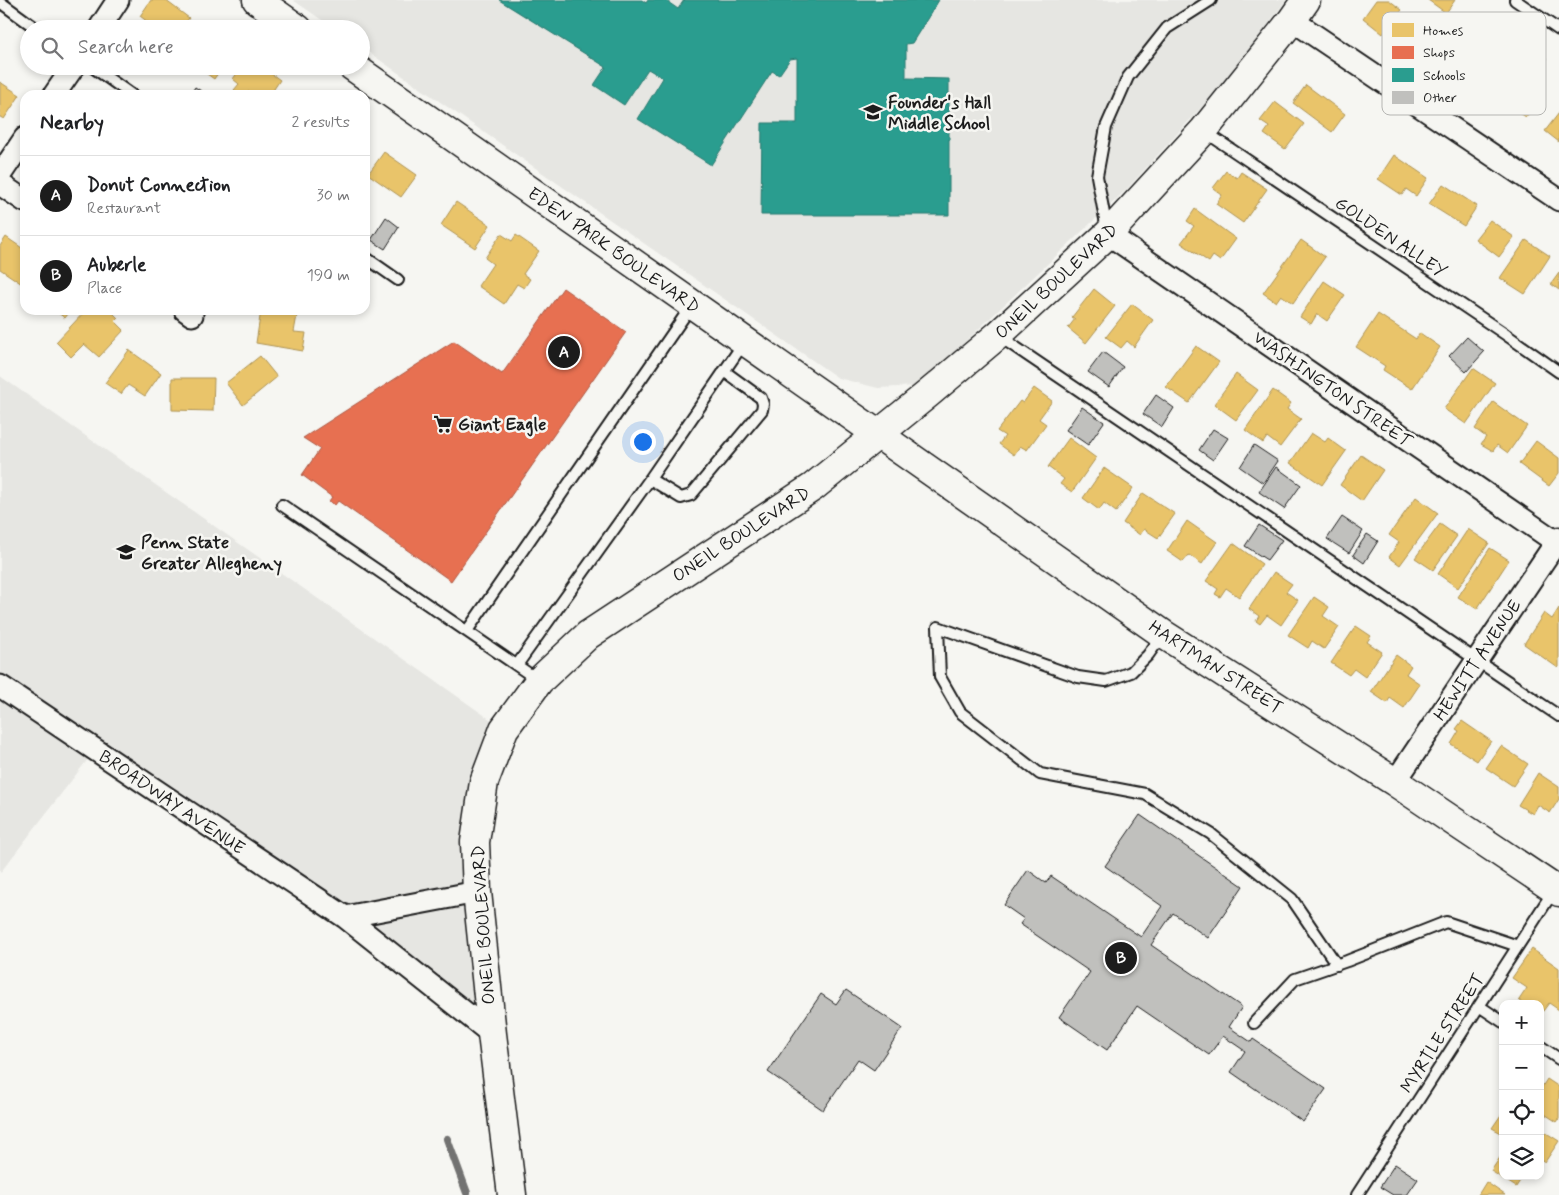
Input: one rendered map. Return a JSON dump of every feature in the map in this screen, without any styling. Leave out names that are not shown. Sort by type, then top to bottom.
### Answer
[{"type":"street","points":[[105,20],[118,0]]},
{"type":"street","points":[[257,0],[285,20]]},
{"type":"street","points":[[1299,10],[1382,71]]},
{"type":"street","name":"ONEIL BOULEVARD","points":[[512,1195],[477,892],[475,842],[484,782],[504,729],[539,681],[588,635],[813,487],[998,335],[1108,234],[1204,130],[1299,10]]},
{"type":"street","points":[[57,90],[68,75]]},
{"type":"street","name":"EDEN PARK BOULEVARD","points":[[365,75],[877,434]]},
{"type":"street","points":[[1443,115],[1559,200]]},
{"type":"street","points":[[0,175],[20,145]]},
{"type":"street","points":[[0,184],[20,198]]},
{"type":"street","name":"WASHINGTON STREET","points":[[1108,234],[1558,542]]},
{"type":"street","name":"HARTMAN STREET","points":[[877,434],[1163,634],[1395,782],[1557,891]]},
{"type":"street","name":"HEWITT AVENUE","points":[[1395,782],[1558,542]]},
{"type":"street","name":"BROADWAY AVENUE","points":[[0,686],[345,917],[492,1034]]},
{"type":"street","points":[[345,917],[477,892]]},
{"type":"lane","points":[[1108,234],[1096,176],[1106,127],[1128,77],[1167,28],[1211,0]]},
{"type":"lane","points":[[1516,0],[1533,12]]},
{"type":"lane","points":[[0,2],[25,20]]},
{"type":"lane","points":[[1546,21],[1559,30]]},
{"type":"lane","points":[[104,75],[125,90]]},
{"type":"lane","name":"GOLDEN ALLEY","points":[[1204,130],[1559,372]]},
{"type":"lane","points":[[370,260],[398,280]]},
{"type":"lane","points":[[466,631],[692,304]]},
{"type":"lane","points":[[998,335],[1559,716]]},
{"type":"lane","points":[[517,665],[650,479],[744,341]]},
{"type":"lane","points":[[650,479],[681,498],[691,495],[762,410],[761,398],[724,371]]},
{"type":"lane","points":[[282,505],[539,681]]},
{"type":"lane","points":[[1163,634],[1148,655],[1131,672],[1106,681],[1078,677],[938,627],[940,677],[960,712],[1040,774],[1145,794],[1211,834],[1292,899],[1337,965]]},
{"type":"lane","name":"MYRTLE STREET","points":[[1356,1195],[1518,946],[1557,891]]},
{"type":"lane","points":[[1254,1023],[1295,979],[1337,965],[1446,922],[1518,946]]},
{"type":"lane","points":[[1479,1006],[1499,1019]]},
{"type":"lane","points":[[1544,1049],[1559,1058]]},
{"type":"shaded area","points":[[293,0],[1286,0],[1229,77],[1125,191],[918,386],[878,388],[838,378],[370,53],[370,20],[322,20]]},
{"type":"shaded area","name":"Penn State Greater Allegheny","points":[[0,376],[504,729],[484,782],[492,1034],[95,750],[0,873]]},
{"type":"building: Homes","points":[[151,0],[165,0],[189,18],[188,20],[145,20],[140,16]]},
{"type":"building: Homes","points":[[1376,0],[1389,0],[1402,10],[1400,12],[1382,12],[1382,33],[1363,18]]},
{"type":"building: Homes","points":[[1428,0],[1455,0],[1447,12]]},
{"type":"building: Homes","points":[[208,75],[217,75],[214,79]]},
{"type":"building: Homes","points":[[236,75],[273,75],[280,80],[273,90],[234,90],[239,84],[233,79]]},
{"type":"building: Homes","points":[[0,82],[20,95],[4,119],[0,117]]},
{"type":"building: Homes","points":[[1306,85],[1345,114],[1332,132],[1293,103]]},
{"type":"building: Homes","points":[[1275,102],[1304,124],[1285,149],[1264,134],[1269,127],[1260,121]]},
{"type":"building: Homes","points":[[1559,113],[1559,142],[1545,131]]},
{"type":"building: Homes","points":[[384,152],[417,175],[401,197],[370,175],[370,171]]},
{"type":"building: Homes","points":[[1394,155],[1428,178],[1416,196],[1406,189],[1402,195],[1378,179]]},
{"type":"building: Homes","points":[[1226,171],[1237,178],[1241,172],[1267,189],[1243,223],[1216,204],[1222,195],[1213,188]]},
{"type":"building: Homes","points":[[1443,184],[1477,206],[1464,226],[1429,204]]},
{"type":"building: Homes","points":[[456,202],[490,225],[475,248],[441,225]]},
{"type":"building: Homes","points":[[1195,209],[1236,239],[1220,261],[1213,256],[1209,262],[1181,243],[1194,226],[1187,221]]},
{"type":"building: Homes","points":[[1490,220],[1514,237],[1499,257],[1475,239]]},
{"type":"building: Homes","points":[[501,234],[512,241],[516,235],[539,251],[523,274],[530,279],[524,288],[517,284],[504,304],[478,286],[493,264],[485,258]]},
{"type":"building: Homes","points":[[6,237],[20,247],[20,283],[0,269],[0,246]]},
{"type":"building: Homes","points":[[1301,240],[1325,257],[1293,303],[1281,295],[1276,302],[1263,293]]},
{"type":"building: Homes","points":[[1526,240],[1550,256],[1525,294],[1500,278]]},
{"type":"building: Homes","points":[[1559,273],[1559,290],[1551,284]]},
{"type":"building: Homes","points":[[1324,281],[1345,295],[1327,321],[1317,314],[1311,324],[1300,317]]},
{"type":"building: Homes","points":[[1094,289],[1115,306],[1086,343],[1068,328],[1075,319],[1072,317]]},
{"type":"building: Homes","points":[[1132,304],[1153,320],[1134,347],[1127,341],[1121,348],[1106,337]]},
{"type":"building: Homes","points":[[1378,314],[1416,339],[1420,333],[1440,347],[1412,389],[1383,370],[1385,366],[1356,347]]},
{"type":"building: Homes","points":[[81,315],[115,315],[118,318],[115,321],[124,330],[99,357],[84,344],[71,357],[56,342]]},
{"type":"building: Homes","points":[[260,315],[297,315],[294,332],[306,333],[303,351],[256,343]]},
{"type":"building: Homes","points":[[1196,346],[1219,362],[1189,403],[1166,387]]},
{"type":"building: Homes","points":[[129,350],[161,373],[145,396],[128,385],[121,394],[105,383]]},
{"type":"building: Homes","points":[[260,356],[277,377],[243,405],[226,383]]},
{"type":"building: Homes","points":[[1473,368],[1495,383],[1466,424],[1444,409]]},
{"type":"building: Homes","points":[[1236,374],[1258,390],[1236,420],[1214,404]]},
{"type":"building: Homes","points":[[172,378],[214,378],[213,411],[172,410]]},
{"type":"building: Homes","points":[[1034,388],[1052,401],[1039,419],[1046,424],[1027,450],[1020,446],[1014,455],[999,444],[1005,436],[997,431],[1020,401],[1023,403]]},
{"type":"building: Homes","points":[[1273,390],[1291,403],[1287,409],[1301,419],[1280,447],[1267,437],[1263,443],[1245,430]]},
{"type":"building: Homes","points":[[1493,402],[1527,426],[1508,453],[1497,445],[1493,451],[1481,444],[1486,437],[1475,429]]},
{"type":"building: Homes","points":[[1311,433],[1325,442],[1328,438],[1346,451],[1322,485],[1290,463]]},
{"type":"building: Homes","points":[[1069,438],[1096,458],[1072,492],[1060,484],[1064,479],[1048,467]]},
{"type":"building: Homes","points":[[1536,441],[1559,458],[1559,473],[1549,486],[1519,464]]},
{"type":"building: Homes","points":[[1361,455],[1383,470],[1362,501],[1340,485]]},
{"type":"building: Homes","points":[[1104,468],[1133,488],[1116,512],[1104,503],[1099,510],[1083,498]]},
{"type":"building: Homes","points":[[1143,493],[1175,514],[1158,538],[1144,529],[1140,535],[1123,523]]},
{"type":"building: Homes","points":[[1416,497],[1438,513],[1400,565],[1389,557],[1399,542],[1389,535]]},
{"type":"building: Homes","points":[[1187,521],[1217,542],[1202,564],[1189,555],[1183,562],[1167,551]]},
{"type":"building: Homes","points":[[1440,524],[1457,536],[1433,570],[1415,558]]},
{"type":"building: Homes","points":[[1468,529],[1489,543],[1458,588],[1438,574]]},
{"type":"building: Homes","points":[[1233,543],[1262,564],[1239,597],[1226,588],[1220,597],[1215,594],[1218,589],[1206,581]]},
{"type":"building: Homes","points":[[1490,548],[1509,560],[1477,609],[1458,597]]},
{"type":"building: Homes","points":[[1274,572],[1292,584],[1286,592],[1298,600],[1281,625],[1267,615],[1260,624],[1256,621],[1259,616],[1249,609]]},
{"type":"building: Homes","points":[[1314,597],[1329,607],[1323,616],[1339,627],[1324,649],[1312,641],[1308,648],[1288,635]]},
{"type":"building: Homes","points":[[1559,608],[1558,668],[1524,644],[1544,613],[1552,619]]},
{"type":"building: Homes","points":[[1356,626],[1371,636],[1367,642],[1382,652],[1365,677],[1354,669],[1349,675],[1331,663]]},
{"type":"building: Homes","points":[[1396,655],[1411,666],[1406,674],[1420,684],[1404,708],[1390,698],[1387,703],[1371,692]]},
{"type":"building: Homes","points":[[1462,721],[1491,741],[1477,761],[1451,744],[1459,731],[1456,729]]},
{"type":"building: Homes","points":[[1501,746],[1528,764],[1513,786],[1486,768]]},
{"type":"building: Homes","points":[[1538,773],[1559,787],[1559,799],[1550,813],[1538,805],[1533,814],[1518,805]]},
{"type":"building: Homes","points":[[1532,949],[1559,968],[1559,1010],[1549,1003],[1544,1010],[1544,1000],[1519,1000],[1527,988],[1512,978]]},
{"type":"building: Homes","points":[[1547,1079],[1559,1087],[1559,1119],[1557,1122],[1544,1114],[1544,1084]]},
{"type":"building: Homes","points":[[1499,1118],[1499,1132],[1492,1128]]},
{"type":"building: Homes","points":[[1544,1132],[1559,1141],[1544,1161]]},
{"type":"building: Homes","points":[[1499,1159],[1499,1176],[1491,1171]]},
{"type":"building: Homes","points":[[1505,1180],[1520,1180],[1516,1187]]},
{"type":"building: Homes","points":[[1486,1182],[1505,1195],[1478,1195]]},
{"type":"building: Shops","points":[[563,288],[626,332],[451,581],[338,501],[335,505],[329,501],[332,497],[302,475],[320,449],[303,438],[454,341],[502,374]]},
{"type":"building: Schools","name":"Founder's Hall Middle School","points":[[499,0],[642,0],[646,3],[648,0],[665,0],[678,9],[684,0],[939,0],[912,43],[906,44],[906,78],[949,79],[949,215],[761,215],[762,123],[797,123],[797,58],[790,59],[779,75],[772,71],[711,165],[638,119],[663,78],[648,69],[624,105],[594,85],[606,67]]},
{"type":"building: Other","points":[[386,217],[399,227],[385,249],[371,240]]},
{"type":"building: Other","points":[[1467,337],[1484,352],[1466,372],[1449,356]]},
{"type":"building: Other","points":[[1103,352],[1123,367],[1109,387],[1088,372]]},
{"type":"building: Other","points":[[1156,395],[1174,408],[1162,427],[1143,414]]},
{"type":"building: Other","points":[[1082,407],[1104,422],[1088,445],[1066,430]]},
{"type":"building: Other","points":[[1213,429],[1228,438],[1213,460],[1199,450]]},
{"type":"building: Other","points":[[1254,445],[1278,461],[1263,483],[1240,467]]},
{"type":"building: Other","points":[[1276,467],[1301,485],[1284,509],[1259,492]]},
{"type":"building: Other","points":[[1342,517],[1363,531],[1349,553],[1327,539]]},
{"type":"building: Other","points":[[1259,525],[1282,540],[1267,560],[1245,546]]},
{"type":"building: Other","points":[[1367,534],[1378,541],[1364,563],[1353,555]]},
{"type":"building: Other","points":[[1140,815],[1243,886],[1208,938],[1173,913],[1151,945],[1242,1007],[1229,1027],[1251,1042],[1253,1039],[1326,1089],[1303,1122],[1231,1072],[1245,1051],[1223,1036],[1209,1055],[1137,1006],[1107,1050],[1059,1017],[1090,972],[1020,924],[1024,919],[1004,905],[1028,870],[1046,883],[1051,876],[1141,937],[1162,906],[1105,866]]},
{"type":"building: Other","points":[[846,990],[902,1028],[874,1070],[858,1059],[823,1110],[768,1072],[821,994],[836,1004]]},
{"type":"building: Other","points":[[1395,1164],[1418,1179],[1407,1195],[1393,1195],[1380,1187]]},
{"type":"waterway","points":[[447,1139],[467,1193]]},
{"type":"place","name":"Founder's Hall Middle School","points":[[873,112]]},
{"type":"place","name":"Donut Connection","points":[[564,352]]},
{"type":"place","name":"Giant Eagle","points":[[443,424]]},
{"type":"place","name":"Penn State Greater Allegheny","points":[[126,552]]},
{"type":"place","name":"Auberle","points":[[1121,958]]}]
